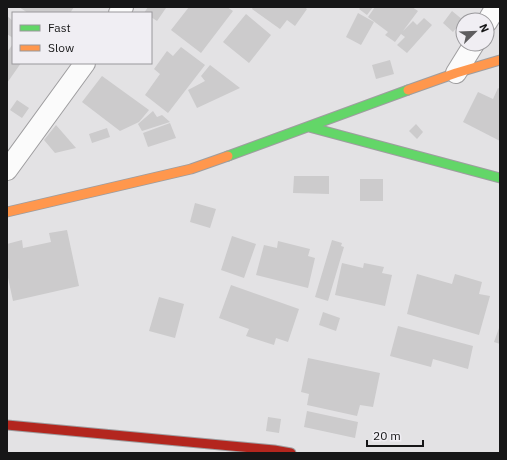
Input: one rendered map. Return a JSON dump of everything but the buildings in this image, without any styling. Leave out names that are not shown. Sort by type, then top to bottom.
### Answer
[{"type":"street","points":[[456,73],[469,52]]},
{"type":"street","points":[[7,212],[191,169],[456,73],[500,60]]},
{"type":"street","points":[[7,170],[84,64]]},
{"type":"street","points":[[309,127],[500,178]]},
{"type":"street","points":[[7,425],[279,452]]},
{"type":"traffic: fast","points":[[228,156],[408,90]]},
{"type":"traffic: fast","points":[[309,127],[500,178]]},
{"type":"traffic: slow","points":[[408,90],[456,73],[500,60]]},
{"type":"traffic: slow","points":[[7,212],[191,169],[228,156]]},
{"type":"traffic: jam","points":[[7,425],[274,450],[291,453]]}]
